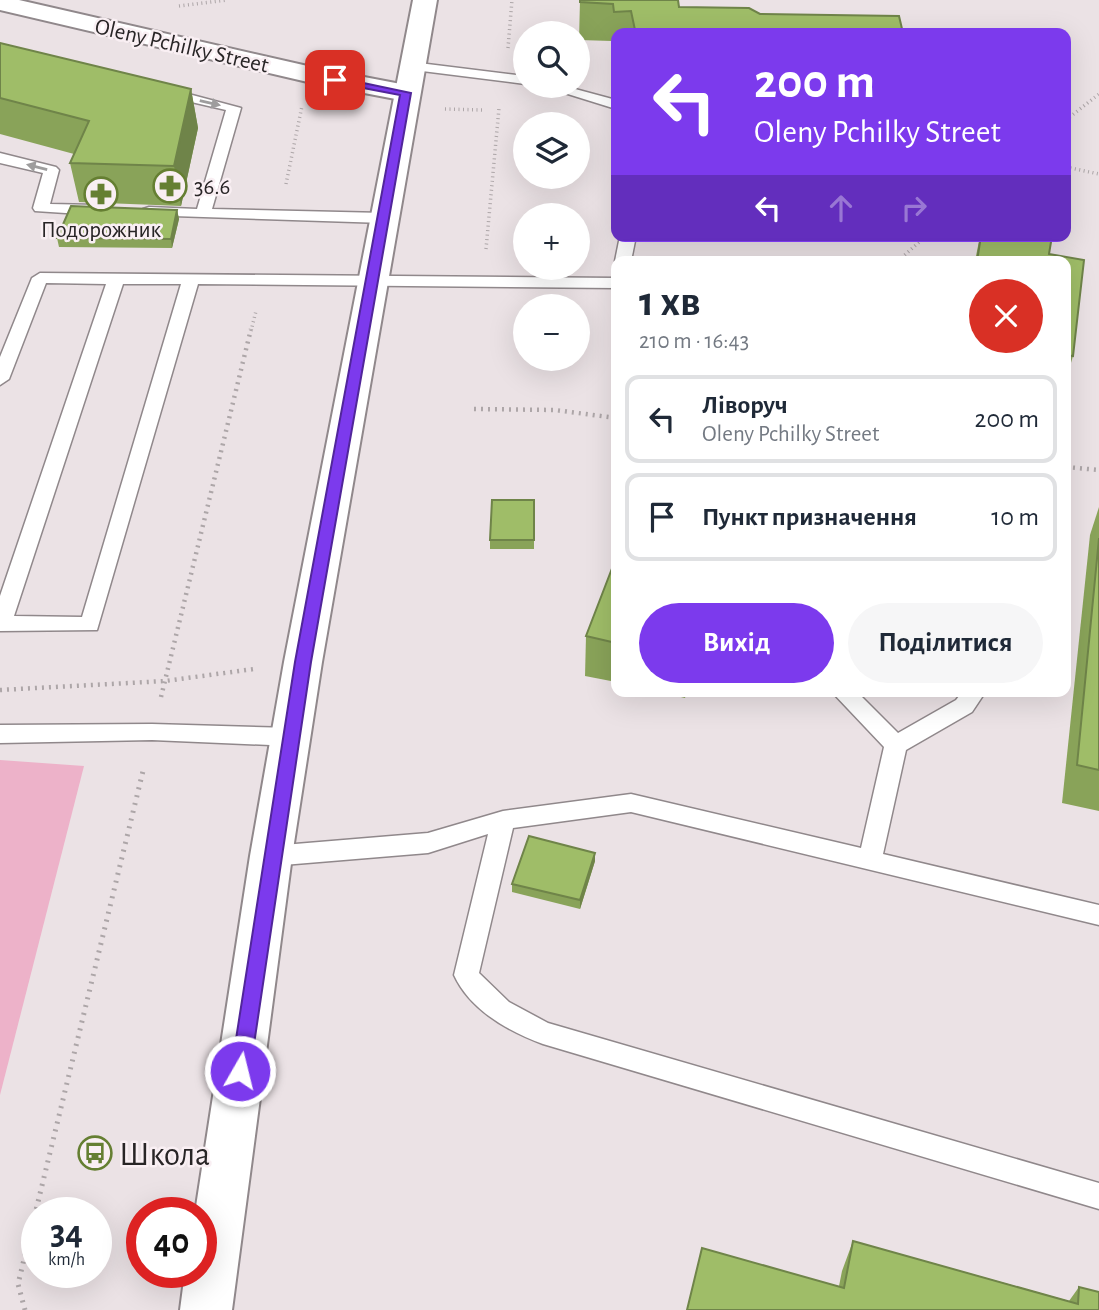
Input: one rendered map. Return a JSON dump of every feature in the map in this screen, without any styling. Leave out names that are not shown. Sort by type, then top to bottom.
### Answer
[{"type":"street","points":[[206,1310],[271,856],[303,662],[425,0]]},
{"type":"street","name":"Oleny Pchilky Street","points":[[14,4],[312,75],[407,89]]},
{"type":"lane","points":[[407,89],[506,76],[513,77]]},
{"type":"lane","points":[[156,90],[234,108],[203,214]]},
{"type":"lane","points":[[590,98],[611,104]]},
{"type":"lane","points":[[0,158],[51,170],[41,208],[109,210]]},
{"type":"lane","points":[[136,211],[384,218]]},
{"type":"lane","points":[[0,379],[40,278],[611,284]]},
{"type":"lane","points":[[116,279],[1,623],[90,625],[191,280]]},
{"type":"lane","points":[[848,697],[897,745]]},
{"type":"lane","points":[[870,859],[897,745],[964,706],[971,697]]},
{"type":"lane","points":[[0,734],[152,732],[292,737]]},
{"type":"lane","points":[[271,856],[428,843],[503,820],[631,803],[1099,915]]},
{"type":"lane","points":[[503,820],[466,975],[484,1000],[509,1018],[543,1033],[1099,1196]]},
{"type":"path","points":[[485,254],[512,0]]},
{"type":"path","points":[[407,89],[499,110]]},
{"type":"path","points":[[1071,116],[1099,94]]},
{"type":"path","points":[[280,216],[302,105],[315,105]]},
{"type":"path","points":[[1071,168],[1099,174]]},
{"type":"path","points":[[904,256],[919,242]]},
{"type":"path","points":[[25,1310],[18,1284],[257,309]]},
{"type":"path","points":[[474,409],[555,410],[611,417]]},
{"type":"path","points":[[1071,467],[1099,470]]},
{"type":"path","points":[[0,690],[165,681],[303,662]]},
{"type":"shaded area","points":[[0,760],[84,766],[0,1095]]},
{"type":"building","points":[[678,0],[679,7],[749,8],[760,14],[899,16],[902,28],[635,28],[631,11],[614,12],[613,4],[580,2]]},
{"type":"building","points":[[0,43],[191,89],[174,166],[70,163],[89,121],[0,98]]},
{"type":"building","points":[[71,206],[177,210],[171,239],[57,238]]},
{"type":"building","points":[[980,242],[1051,242],[1049,254],[1061,256],[978,256]]},
{"type":"building","points":[[1071,258],[1084,260],[1071,356]]},
{"type":"building","points":[[492,500],[534,500],[534,540],[490,540]]},
{"type":"building","points":[[1099,538],[1099,770],[1077,765]]},
{"type":"building","points":[[611,571],[611,642],[586,636]]},
{"type":"building","points":[[529,836],[595,853],[580,900],[512,884]]},
{"type":"building","points":[[853,1241],[1078,1304],[1079,1287],[1099,1292],[1099,1310],[687,1310],[702,1248],[844,1288]]},
{"type":"place","name":"36.6","points":[[170,186]]},
{"type":"place","name":"Подорожник","points":[[101,194]]},
{"type":"place","name":"Школа","points":[[95,1153]]},
{"type":"route","points":[[240,1071],[303,662],[406,93],[335,80]]}]
